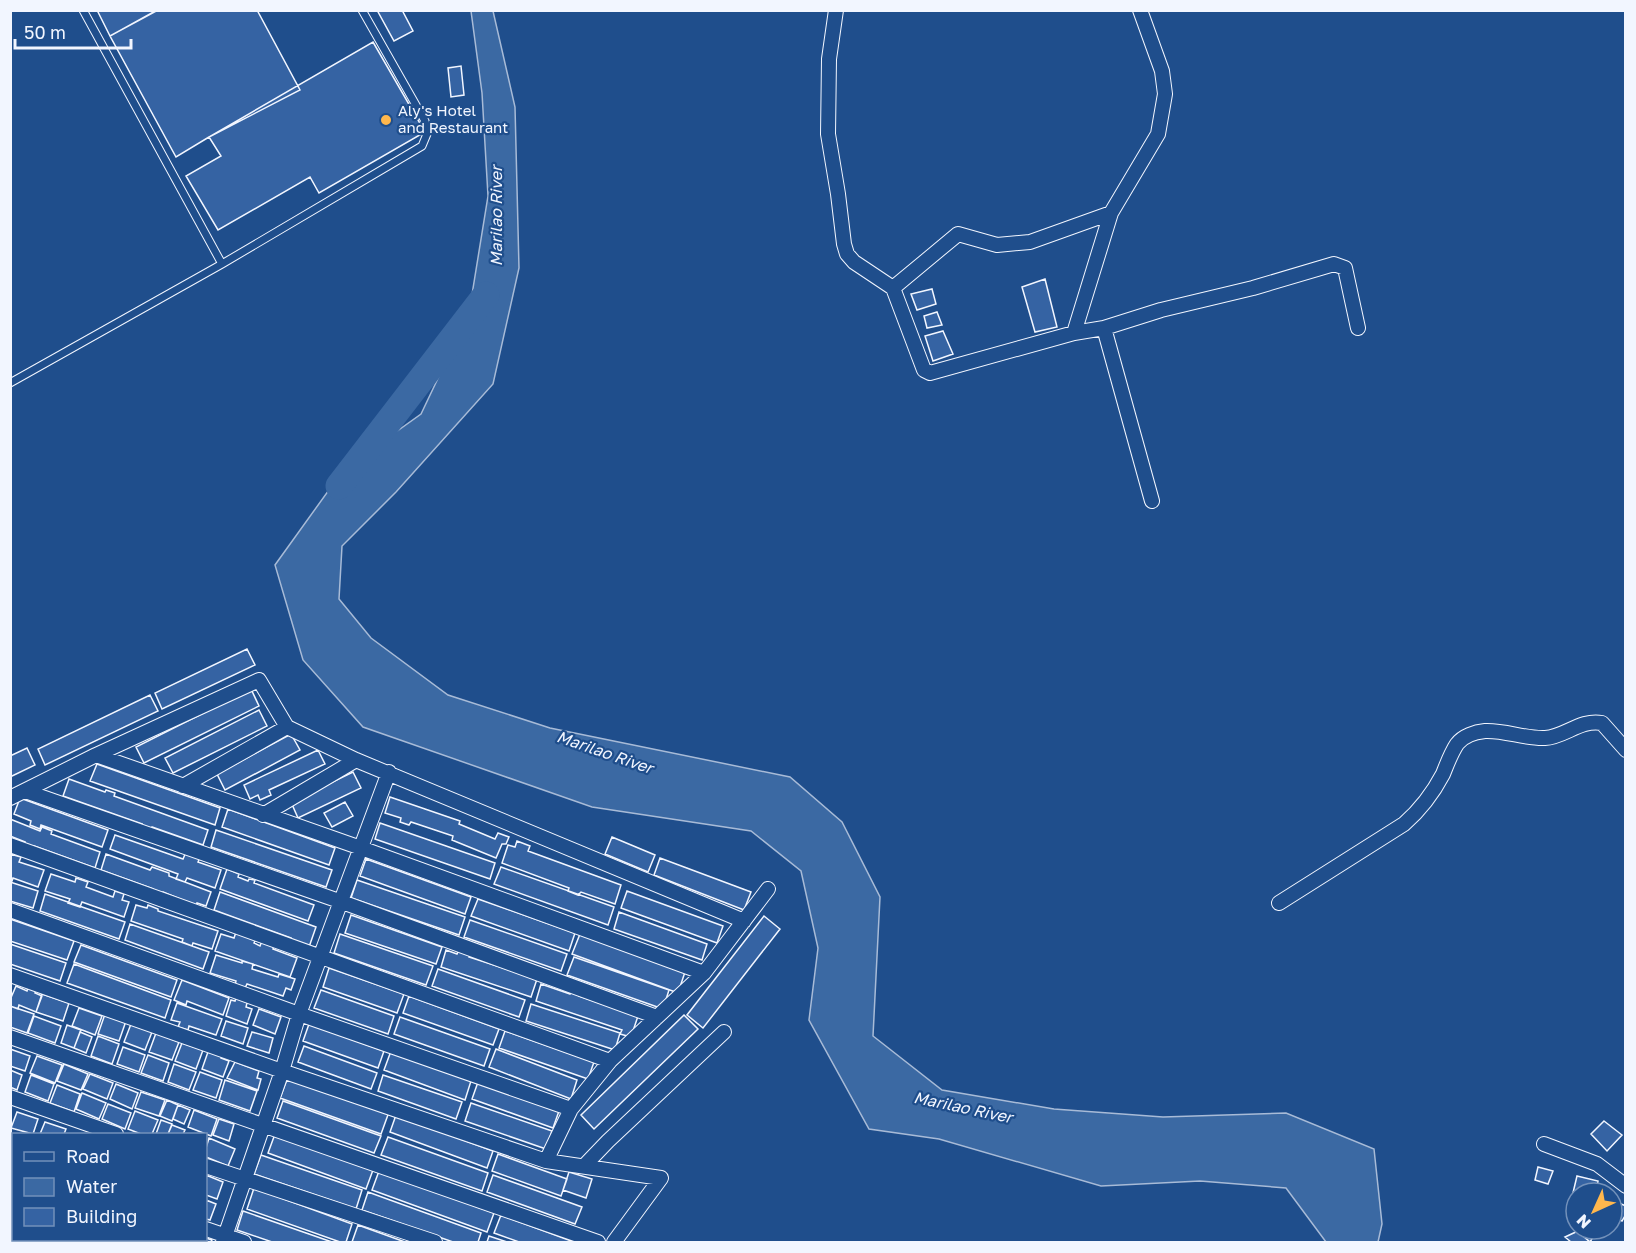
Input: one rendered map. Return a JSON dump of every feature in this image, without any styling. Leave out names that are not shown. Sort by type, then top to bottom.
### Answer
[{"type":"street","points":[[836,10],[830,59],[828,134],[844,244],[847,254],[854,262],[893,288],[924,370],[930,373],[1074,333],[1104,328],[1161,310],[1253,288],[1334,264],[1340,264],[1345,268],[1358,328]]},
{"type":"street","points":[[1074,333],[1111,213],[1158,134],[1165,94],[1162,71],[1140,10]]},
{"type":"street","points":[[893,288],[958,234],[997,245],[1030,242],[1111,213]]},
{"type":"street","points":[[1104,328],[1152,501]]},
{"type":"street","points":[[10,798],[96,755],[259,680],[287,727],[356,760],[744,921]]},
{"type":"street","points":[[1279,903],[1404,824],[1413,816],[1425,803],[1436,785],[1457,744],[1466,736],[1487,731],[1549,738],[1594,721],[1602,723],[1626,750]]},
{"type":"street","points":[[183,786],[287,727]]},
{"type":"street","points":[[96,755],[361,848],[704,973]]},
{"type":"street","points":[[263,815],[356,760]]},
{"type":"street","points":[[224,1239],[282,1071],[299,1014],[389,772]]},
{"type":"street","points":[[25,791],[342,902],[657,1017]]},
{"type":"street","points":[[10,845],[610,1060]]},
{"type":"street","points":[[546,1161],[571,1109],[610,1060],[704,973],[768,889]]},
{"type":"street","points":[[10,910],[571,1109]]},
{"type":"street","points":[[10,975],[546,1161],[661,1178],[614,1242]]},
{"type":"street","points":[[584,1166],[724,1032]]},
{"type":"street","points":[[10,1037],[598,1242]]},
{"type":"street","points":[[10,1097],[113,1133]]},
{"type":"street","points":[[1544,1144],[1598,1164],[1626,1186]]},
{"type":"street","points":[[207,1166],[435,1242]]},
{"type":"street","points":[[207,1230],[224,1239],[244,1242]]},
{"type":"lane","points":[[83,10],[222,264]]},
{"type":"lane","points":[[10,383],[222,264],[422,146],[427,134],[425,121],[362,10]]},
{"type":"water","points":[[471,11],[493,11],[515,107],[519,268],[493,384],[396,492],[342,546],[339,599],[371,638],[448,695],[550,728],[790,777],[842,822],[880,897],[873,1036],[942,1090],[1054,1109],[1163,1117],[1286,1113],[1374,1149],[1382,1224],[1378,1242],[1326,1242],[1286,1188],[1200,1181],[1101,1186],[939,1139],[869,1129],[809,1020],[818,948],[801,871],[751,831],[592,807],[363,727],[303,660],[275,565],[344,469],[421,414],[469,313],[488,196],[482,93]]},
{"type":"building","points":[[97,10],[158,10],[110,36]]},
{"type":"building","points":[[157,10],[257,10],[300,90],[209,137],[176,157],[110,36]]},
{"type":"building","points":[[377,10],[402,10],[413,31],[394,41]]},
{"type":"building","points":[[373,42],[425,132],[319,193],[310,177],[218,230],[186,176],[221,156],[209,137]]},
{"type":"building","points":[[461,66],[464,95],[451,97],[448,68]]},
{"type":"building","points":[[1045,279],[1057,327],[1035,332],[1022,287]]},
{"type":"building","points":[[932,289],[936,304],[917,310],[911,294]]},
{"type":"building","points":[[937,312],[942,325],[927,328],[924,316]]},
{"type":"building","points":[[943,331],[953,354],[933,361],[925,336]]},
{"type":"building","points":[[247,649],[255,665],[162,709],[155,693]]},
{"type":"building","points":[[251,689],[259,706],[144,763],[136,747]]},
{"type":"building","points":[[150,695],[158,711],[45,765],[38,749]]},
{"type":"building","points":[[259,710],[267,726],[173,773],[165,758]]},
{"type":"building","points":[[291,734],[300,750],[225,790],[217,774]]},
{"type":"building","points":[[27,748],[35,765],[10,777],[10,756]]},
{"type":"building","points":[[318,750],[325,764],[269,790],[271,795],[260,800],[258,795],[250,799],[244,785]]},
{"type":"building","points":[[97,764],[220,808],[215,825],[90,781]]},
{"type":"building","points":[[353,772],[361,788],[298,818],[291,802]]},
{"type":"building","points":[[69,779],[105,792],[106,790],[115,793],[114,796],[208,830],[203,845],[152,827],[150,831],[140,827],[142,824],[63,796]]},
{"type":"building","points":[[390,797],[460,821],[459,824],[495,839],[498,833],[509,837],[506,844],[502,844],[496,858],[452,840],[453,836],[411,822],[409,825],[400,822],[401,818],[385,813]]},
{"type":"building","points":[[20,798],[108,830],[102,847],[41,825],[40,829],[30,825],[31,821],[14,814]]},
{"type":"building","points":[[345,802],[353,816],[332,827],[324,813]]},
{"type":"building","points":[[228,809],[335,848],[329,865],[222,827]]},
{"type":"building","points":[[10,819],[40,831],[42,827],[52,831],[51,834],[100,852],[95,868],[34,846],[32,849],[23,846],[25,842],[10,836]]},
{"type":"building","points":[[380,823],[495,863],[490,879],[375,839]]},
{"type":"building","points":[[216,830],[332,870],[326,887],[211,847]]},
{"type":"building","points":[[115,835],[183,859],[186,852],[200,857],[198,862],[221,870],[215,888],[187,878],[185,882],[176,879],[178,874],[110,849]]},
{"type":"building","points":[[612,837],[655,855],[648,872],[605,854]]},
{"type":"building","points":[[517,841],[530,846],[528,851],[621,885],[615,904],[581,892],[578,895],[568,891],[569,888],[502,863],[508,845],[515,847]]},
{"type":"building","points":[[10,854],[21,857],[19,862],[44,870],[38,887],[13,878],[10,881]]},
{"type":"building","points":[[106,854],[150,870],[152,867],[169,873],[169,876],[211,892],[206,906],[197,903],[195,908],[163,892],[161,896],[151,892],[153,889],[101,870]]},
{"type":"building","points":[[660,858],[751,892],[744,910],[654,875]]},
{"type":"building","points":[[366,859],[471,897],[465,914],[360,876]]},
{"type":"building","points":[[501,867],[614,907],[608,925],[494,884]]},
{"type":"building","points":[[227,869],[239,874],[238,877],[248,881],[249,879],[255,880],[254,883],[314,905],[308,921],[220,889]]},
{"type":"building","points":[[51,874],[75,882],[76,878],[88,882],[86,887],[113,897],[115,891],[124,894],[122,900],[129,902],[124,917],[82,902],[80,907],[68,903],[70,899],[45,891]]},
{"type":"building","points":[[357,880],[465,917],[459,935],[351,898]]},
{"type":"building","points":[[10,882],[38,891],[33,908],[10,901]]},
{"type":"building","points":[[627,891],[723,926],[717,943],[621,908]]},
{"type":"building","points":[[220,892],[316,927],[309,947],[290,941],[291,938],[214,910]]},
{"type":"building","points":[[45,894],[125,922],[119,939],[40,911]]},
{"type":"building","points":[[478,899],[575,933],[569,951],[471,916]]},
{"type":"building","points":[[136,905],[147,908],[148,905],[158,911],[218,931],[212,949],[193,943],[192,946],[182,942],[183,939],[131,921]]},
{"type":"building","points":[[619,912],[707,944],[702,960],[614,929]]},
{"type":"building","points":[[351,915],[442,947],[436,964],[345,933]]},
{"type":"building","points":[[764,916],[780,929],[703,1028],[687,1015]]},
{"type":"building","points":[[10,919],[74,941],[67,960],[10,941]]},
{"type":"building","points":[[470,920],[567,954],[561,971],[464,937]]},
{"type":"building","points":[[130,924],[209,952],[203,969],[125,940]]},
{"type":"building","points":[[236,932],[256,939],[254,943],[260,946],[262,941],[274,945],[273,949],[297,958],[290,977],[215,951],[221,934],[234,938]]},
{"type":"building","points":[[340,934],[433,966],[426,985],[334,953]]},
{"type":"building","points":[[580,934],[685,972],[678,993],[572,954]]},
{"type":"building","points":[[10,944],[66,963],[60,981],[10,964]]},
{"type":"building","points":[[81,945],[177,980],[171,997],[74,962]]},
{"type":"building","points":[[459,949],[470,953],[469,957],[537,979],[531,997],[441,967],[446,950],[457,954]]},
{"type":"building","points":[[216,955],[253,964],[252,969],[278,977],[279,974],[295,979],[291,990],[286,988],[283,996],[247,984],[245,988],[235,985],[236,981],[210,973]]},
{"type":"building","points":[[574,957],[669,990],[663,1009],[567,975]]},
{"type":"building","points":[[74,964],[171,1000],[165,1018],[67,983]]},
{"type":"building","points":[[329,968],[404,994],[397,1013],[323,987]]},
{"type":"building","points":[[438,969],[525,1000],[519,1017],[432,986]]},
{"type":"building","points":[[182,980],[229,998],[223,1015],[187,1001],[186,1005],[174,1000]]},
{"type":"building","points":[[29,984],[38,988],[35,993],[42,996],[36,1012],[19,1005],[18,1009],[10,1006],[16,986],[27,991]]},
{"type":"building","points":[[541,984],[570,994],[572,988],[581,992],[579,996],[638,1016],[631,1037],[620,1034],[622,1030],[536,1001]]},
{"type":"building","points":[[321,990],[394,1016],[388,1034],[314,1008]]},
{"type":"building","points":[[42,994],[69,1003],[63,1021],[36,1012]]},
{"type":"building","points":[[237,995],[248,999],[246,1007],[252,1009],[247,1024],[226,1016],[231,1000],[235,1001]]},
{"type":"building","points":[[409,996],[499,1029],[493,1045],[403,1013]]},
{"type":"building","points":[[177,1003],[222,1019],[216,1035],[189,1026],[188,1030],[178,1027],[180,1022],[171,1020]]},
{"type":"building","points":[[531,1004],[620,1033],[615,1050],[526,1021]]},
{"type":"building","points":[[10,1006],[34,1014],[27,1033],[10,1027]]},
{"type":"building","points":[[79,1008],[102,1016],[95,1035],[72,1026]]},
{"type":"building","points":[[259,1009],[281,1017],[275,1034],[253,1025]]},
{"type":"building","points":[[105,1014],[126,1021],[119,1041],[98,1034]]},
{"type":"building","points":[[684,1015],[698,1029],[594,1129],[581,1115]]},
{"type":"building","points":[[34,1016],[61,1026],[55,1043],[28,1033]]},
{"type":"building","points":[[400,1017],[490,1049],[484,1066],[394,1034]]},
{"type":"building","points":[[226,1021],[248,1028],[243,1044],[221,1036]]},
{"type":"building","points":[[131,1024],[152,1032],[145,1050],[124,1042]]},
{"type":"building","points":[[309,1024],[384,1051],[378,1068],[303,1041]]},
{"type":"building","points":[[67,1025],[81,1030],[74,1048],[61,1043]]},
{"type":"building","points":[[505,1031],[594,1062],[588,1079],[499,1048]]},
{"type":"building","points":[[80,1032],[92,1037],[86,1053],[74,1048]]},
{"type":"building","points":[[252,1032],[273,1038],[269,1053],[247,1046]]},
{"type":"building","points":[[156,1033],[179,1042],[172,1060],[149,1052]]},
{"type":"building","points":[[98,1036],[119,1044],[112,1064],[91,1056]]},
{"type":"building","points":[[182,1043],[203,1050],[196,1069],[175,1061]]},
{"type":"building","points":[[304,1046],[377,1073],[371,1089],[298,1062]]},
{"type":"building","points":[[123,1047],[145,1055],[139,1072],[117,1064]]},
{"type":"building","points":[[10,1049],[30,1056],[25,1071],[10,1066]]},
{"type":"building","points":[[209,1049],[222,1054],[221,1058],[229,1061],[223,1077],[202,1069]]},
{"type":"building","points":[[496,1049],[577,1080],[571,1099],[489,1067]]},
{"type":"building","points":[[391,1051],[471,1081],[465,1100],[384,1070]]},
{"type":"building","points":[[148,1055],[169,1063],[163,1081],[141,1073]]},
{"type":"building","points":[[37,1056],[62,1065],[55,1083],[30,1073]]},
{"type":"building","points":[[235,1062],[259,1071],[257,1078],[261,1079],[258,1090],[227,1078]]},
{"type":"building","points":[[64,1064],[88,1074],[81,1090],[57,1081]]},
{"type":"building","points":[[174,1064],[196,1072],[189,1090],[168,1082]]},
{"type":"building","points":[[10,1070],[22,1075],[17,1090],[10,1087]]},
{"type":"building","points":[[200,1072],[222,1080],[216,1098],[193,1090]]},
{"type":"building","points":[[90,1074],[113,1083],[107,1099],[83,1089]]},
{"type":"building","points":[[31,1075],[54,1084],[48,1101],[25,1092]]},
{"type":"building","points":[[383,1075],[462,1102],[456,1119],[378,1091]]},
{"type":"building","points":[[288,1077],[389,1112],[381,1134],[280,1098]]},
{"type":"building","points":[[225,1080],[257,1091],[250,1111],[219,1100]]},
{"type":"building","points":[[478,1082],[559,1111],[553,1128],[472,1099]]},
{"type":"building","points":[[116,1084],[138,1093],[132,1109],[110,1099]]},
{"type":"building","points":[[57,1085],[80,1094],[74,1112],[50,1103]]},
{"type":"building","points":[[141,1092],[165,1100],[159,1116],[135,1108]]},
{"type":"building","points":[[82,1093],[106,1103],[99,1119],[76,1109]]},
{"type":"building","points":[[167,1100],[178,1105],[172,1121],[160,1116]]},
{"type":"building","points":[[283,1101],[381,1136],[374,1153],[277,1118]]},
{"type":"building","points":[[471,1103],[552,1131],[546,1149],[465,1121]]},
{"type":"building","points":[[108,1104],[131,1113],[125,1129],[102,1119]]},
{"type":"building","points":[[178,1105],[190,1110],[184,1124],[173,1119]]},
{"type":"building","points":[[194,1110],[217,1119],[211,1136],[188,1127]]},
{"type":"building","points":[[135,1111],[158,1120],[152,1133],[138,1133],[128,1129]]},
{"type":"building","points":[[17,1112],[38,1119],[33,1133],[11,1128]]},
{"type":"building","points":[[396,1115],[493,1151],[487,1168],[390,1132]]},
{"type":"building","points":[[219,1119],[234,1124],[229,1141],[213,1135]]},
{"type":"building","points":[[161,1120],[172,1124],[168,1133],[156,1133]]},
{"type":"building","points":[[1604,1121],[1622,1135],[1607,1151],[1591,1134]]},
{"type":"building","points":[[45,1122],[66,1129],[64,1133],[40,1133]]},
{"type":"building","points":[[172,1125],[185,1130],[184,1133],[168,1133]]},
{"type":"building","points":[[275,1134],[373,1170],[366,1189],[268,1153]]},
{"type":"building","points":[[388,1137],[488,1173],[482,1191],[381,1155]]},
{"type":"building","points":[[209,1138],[235,1149],[228,1166],[207,1157]]},
{"type":"building","points":[[498,1154],[567,1179],[561,1196],[492,1171]]},
{"type":"building","points":[[261,1155],[362,1190],[356,1209],[254,1174]]},
{"type":"building","points":[[1538,1167],[1553,1171],[1548,1184],[1535,1180]]},
{"type":"building","points":[[379,1171],[494,1213],[487,1232],[372,1190]]},
{"type":"building","points":[[569,1172],[592,1179],[586,1198],[563,1190]]},
{"type":"building","points":[[207,1175],[223,1182],[217,1199],[207,1195]]},
{"type":"building","points":[[493,1175],[582,1207],[575,1224],[487,1192]]},
{"type":"building","points":[[1577,1176],[1598,1181],[1576,1181]]},
{"type":"building","points":[[254,1188],[352,1224],[346,1242],[340,1242],[247,1209]]},
{"type":"building","points":[[368,1192],[481,1233],[478,1242],[453,1242],[362,1210]]},
{"type":"building","points":[[207,1200],[216,1204],[210,1220],[207,1219]]},
{"type":"building","points":[[243,1211],[332,1242],[272,1242],[237,1230]]},
{"type":"building","points":[[501,1215],[574,1242],[519,1242],[494,1233]]},
{"type":"building","points":[[358,1225],[405,1242],[352,1242]]},
{"type":"building","points":[[489,1236],[507,1242],[487,1242]]},
{"type":"building","points":[[207,1238],[212,1240],[211,1242],[175,1242],[207,1241]]},
{"type":"waterway","name":"Marilao River","points":[[339,486],[486,295]]},
{"type":"place","name":"Aly's Hotel and Restaurant","points":[[386,120]]}]
